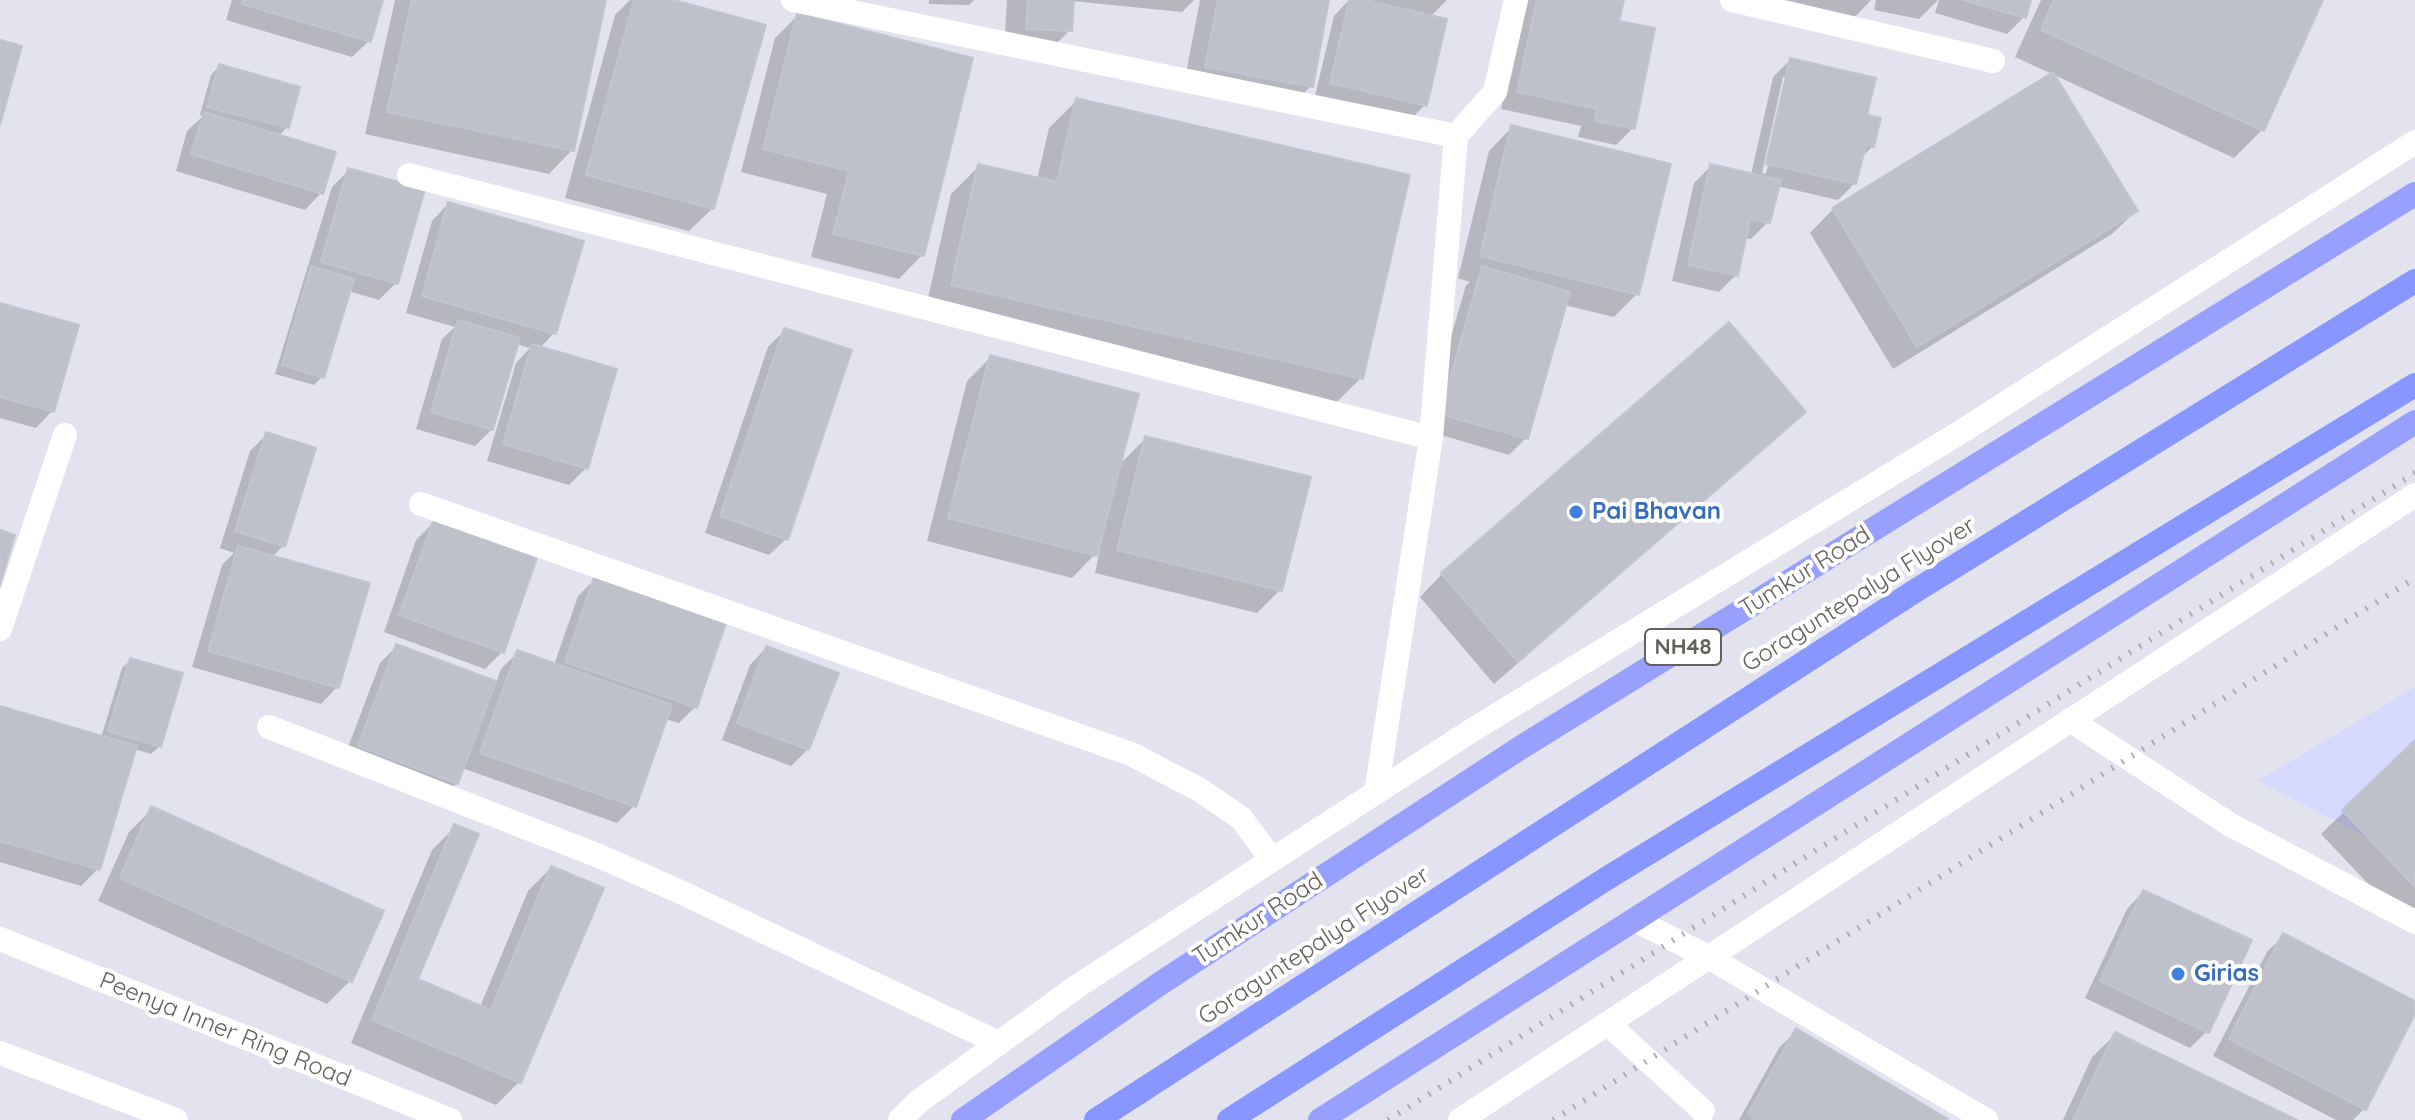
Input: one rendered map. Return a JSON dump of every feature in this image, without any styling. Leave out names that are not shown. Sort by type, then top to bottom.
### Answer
[{"type":"highway","name":"Tumkur Road","points":[[963,1120],[1161,983],[1520,748],[2415,194]]},
{"type":"highway","name":"Goraguntepalya Flyover","points":[[1096,1120],[1915,591],[2415,281]]},
{"type":"highway","points":[[1229,1120],[1609,877],[2415,385]]},
{"type":"highway","points":[[1320,1120],[2415,422]]},
{"type":"street","points":[[793,0],[1456,136]]},
{"type":"street","points":[[1376,793],[1431,438],[1456,136],[1495,92],[1516,0]]},
{"type":"street","points":[[1732,0],[1993,61]]},
{"type":"street","points":[[900,1120],[918,1102],[1079,985],[1474,729],[1959,433],[2415,142]]},
{"type":"street","points":[[409,175],[1431,438]]},
{"type":"street","points":[[0,629],[65,435]]},
{"type":"street","points":[[1460,1120],[2415,495]]},
{"type":"street","points":[[421,504],[1131,754],[1200,790],[1241,818],[1272,860]]},
{"type":"street","points":[[2070,720],[2229,824],[2415,922]]},
{"type":"street","points":[[269,727],[599,856],[999,1043]]},
{"type":"street","points":[[1635,920],[1708,957],[1986,1120]]},
{"type":"street","name":"Peenya Inner Ring Road","points":[[0,939],[450,1120]]},
{"type":"street","points":[[1608,1024],[1705,1117]]},
{"type":"street","points":[[0,1053],[176,1120]]},
{"type":"shaded area","points":[[2415,687],[2415,862],[2258,781]]},
{"type":"building","points":[[243,0],[383,0],[371,42],[242,4]]},
{"type":"building","points":[[412,0],[606,0],[574,151],[387,112]]},
{"type":"building","points":[[634,0],[674,0],[766,25],[714,209],[586,175]]},
{"type":"building","points":[[1028,0],[1074,0],[1072,31],[1026,29]]},
{"type":"building","points":[[1218,0],[1329,0],[1313,87],[1205,67]]},
{"type":"building","points":[[1349,0],[1365,0],[1447,19],[1427,106],[1330,83]]},
{"type":"building","points":[[1537,0],[1624,0],[1619,21],[1655,28],[1635,129],[1594,121],[1597,109],[1517,92]]},
{"type":"building","points":[[1963,0],[2031,0],[2026,18]]},
{"type":"building","points":[[2054,0],[2323,0],[2264,131],[2041,30]]},
{"type":"building","points":[[797,13],[973,58],[924,256],[833,234],[849,171],[763,149]]},
{"type":"building","points":[[0,40],[22,46],[0,125]]},
{"type":"building","points":[[1790,58],[1876,78],[1867,115],[1881,118],[1874,147],[1866,145],[1856,184],[1766,164]]},
{"type":"building","points":[[219,64],[300,87],[289,128],[207,107]]},
{"type":"building","points":[[2053,72],[2138,211],[1917,347],[1832,208]]},
{"type":"building","points":[[1076,98],[1410,175],[1363,379],[951,285],[978,164],[1057,182]]},
{"type":"building","points":[[204,112],[336,152],[323,194],[191,154]]},
{"type":"building","points":[[1511,125],[1671,164],[1639,295],[1480,256]]},
{"type":"building","points":[[1710,164],[1781,180],[1770,223],[1750,219],[1738,276],[1688,265]]},
{"type":"building","points":[[348,168],[425,189],[398,284],[321,262]]},
{"type":"building","points":[[448,202],[584,241],[556,334],[422,296]]},
{"type":"building","points":[[311,266],[354,279],[324,378],[282,365]]},
{"type":"building","points":[[1482,266],[1570,292],[1528,439],[1440,414]]},
{"type":"building","points":[[0,303],[79,325],[54,412],[0,397]]},
{"type":"building","points":[[458,320],[520,338],[493,430],[431,412]]},
{"type":"building","points":[[1729,322],[1806,412],[1518,662],[1441,573]]},
{"type":"building","points":[[784,328],[852,350],[788,540],[720,516]]},
{"type":"building","points":[[532,344],[617,369],[588,469],[503,444]]},
{"type":"building","points":[[990,355],[1139,394],[1097,556],[948,518]]},
{"type":"building","points":[[266,432],[316,448],[285,547],[235,531]]},
{"type":"building","points":[[1145,436],[1311,477],[1282,591],[1117,550]]},
{"type":"building","points":[[433,521],[537,558],[504,653],[399,615]]},
{"type":"building","points":[[0,530],[15,535],[0,585]]},
{"type":"building","points":[[238,546],[370,583],[339,688],[208,651]]},
{"type":"building","points":[[594,577],[726,623],[697,708],[565,662]]},
{"type":"building","points":[[396,644],[496,681],[458,784],[358,746]]},
{"type":"building","points":[[766,646],[839,673],[809,750],[737,723]]},
{"type":"building","points":[[517,650],[672,705],[636,807],[480,753]]},
{"type":"building","points":[[130,658],[183,673],[161,747],[108,731]]},
{"type":"building","points":[[0,706],[137,746],[100,870],[0,841]]},
{"type":"building","points":[[2415,740],[2415,887],[2342,810]]},
{"type":"building","points":[[151,806],[384,911],[352,982],[120,878]]},
{"type":"building","points":[[454,824],[479,834],[418,979],[491,1010],[551,866],[604,888],[521,1083],[372,1020]]},
{"type":"building","points":[[2143,890],[2252,940],[2209,1033],[2100,981]]},
{"type":"building","points":[[2283,933],[2415,1001],[2415,1014],[2366,1110],[2229,1039]]},
{"type":"building","points":[[1796,1028],[1948,1119],[1756,1120],[1748,1114]]},
{"type":"building","points":[[2115,1032],[2297,1120],[2073,1120]]},
{"type":"railway","points":[[1388,1120],[2415,473]]},
{"type":"railway","points":[[1553,1120],[2415,578]]},
{"type":"place","name":"Pai Bhavan","points":[[1576,512]]},
{"type":"place","name":"Girias","points":[[2178,974]]}]
